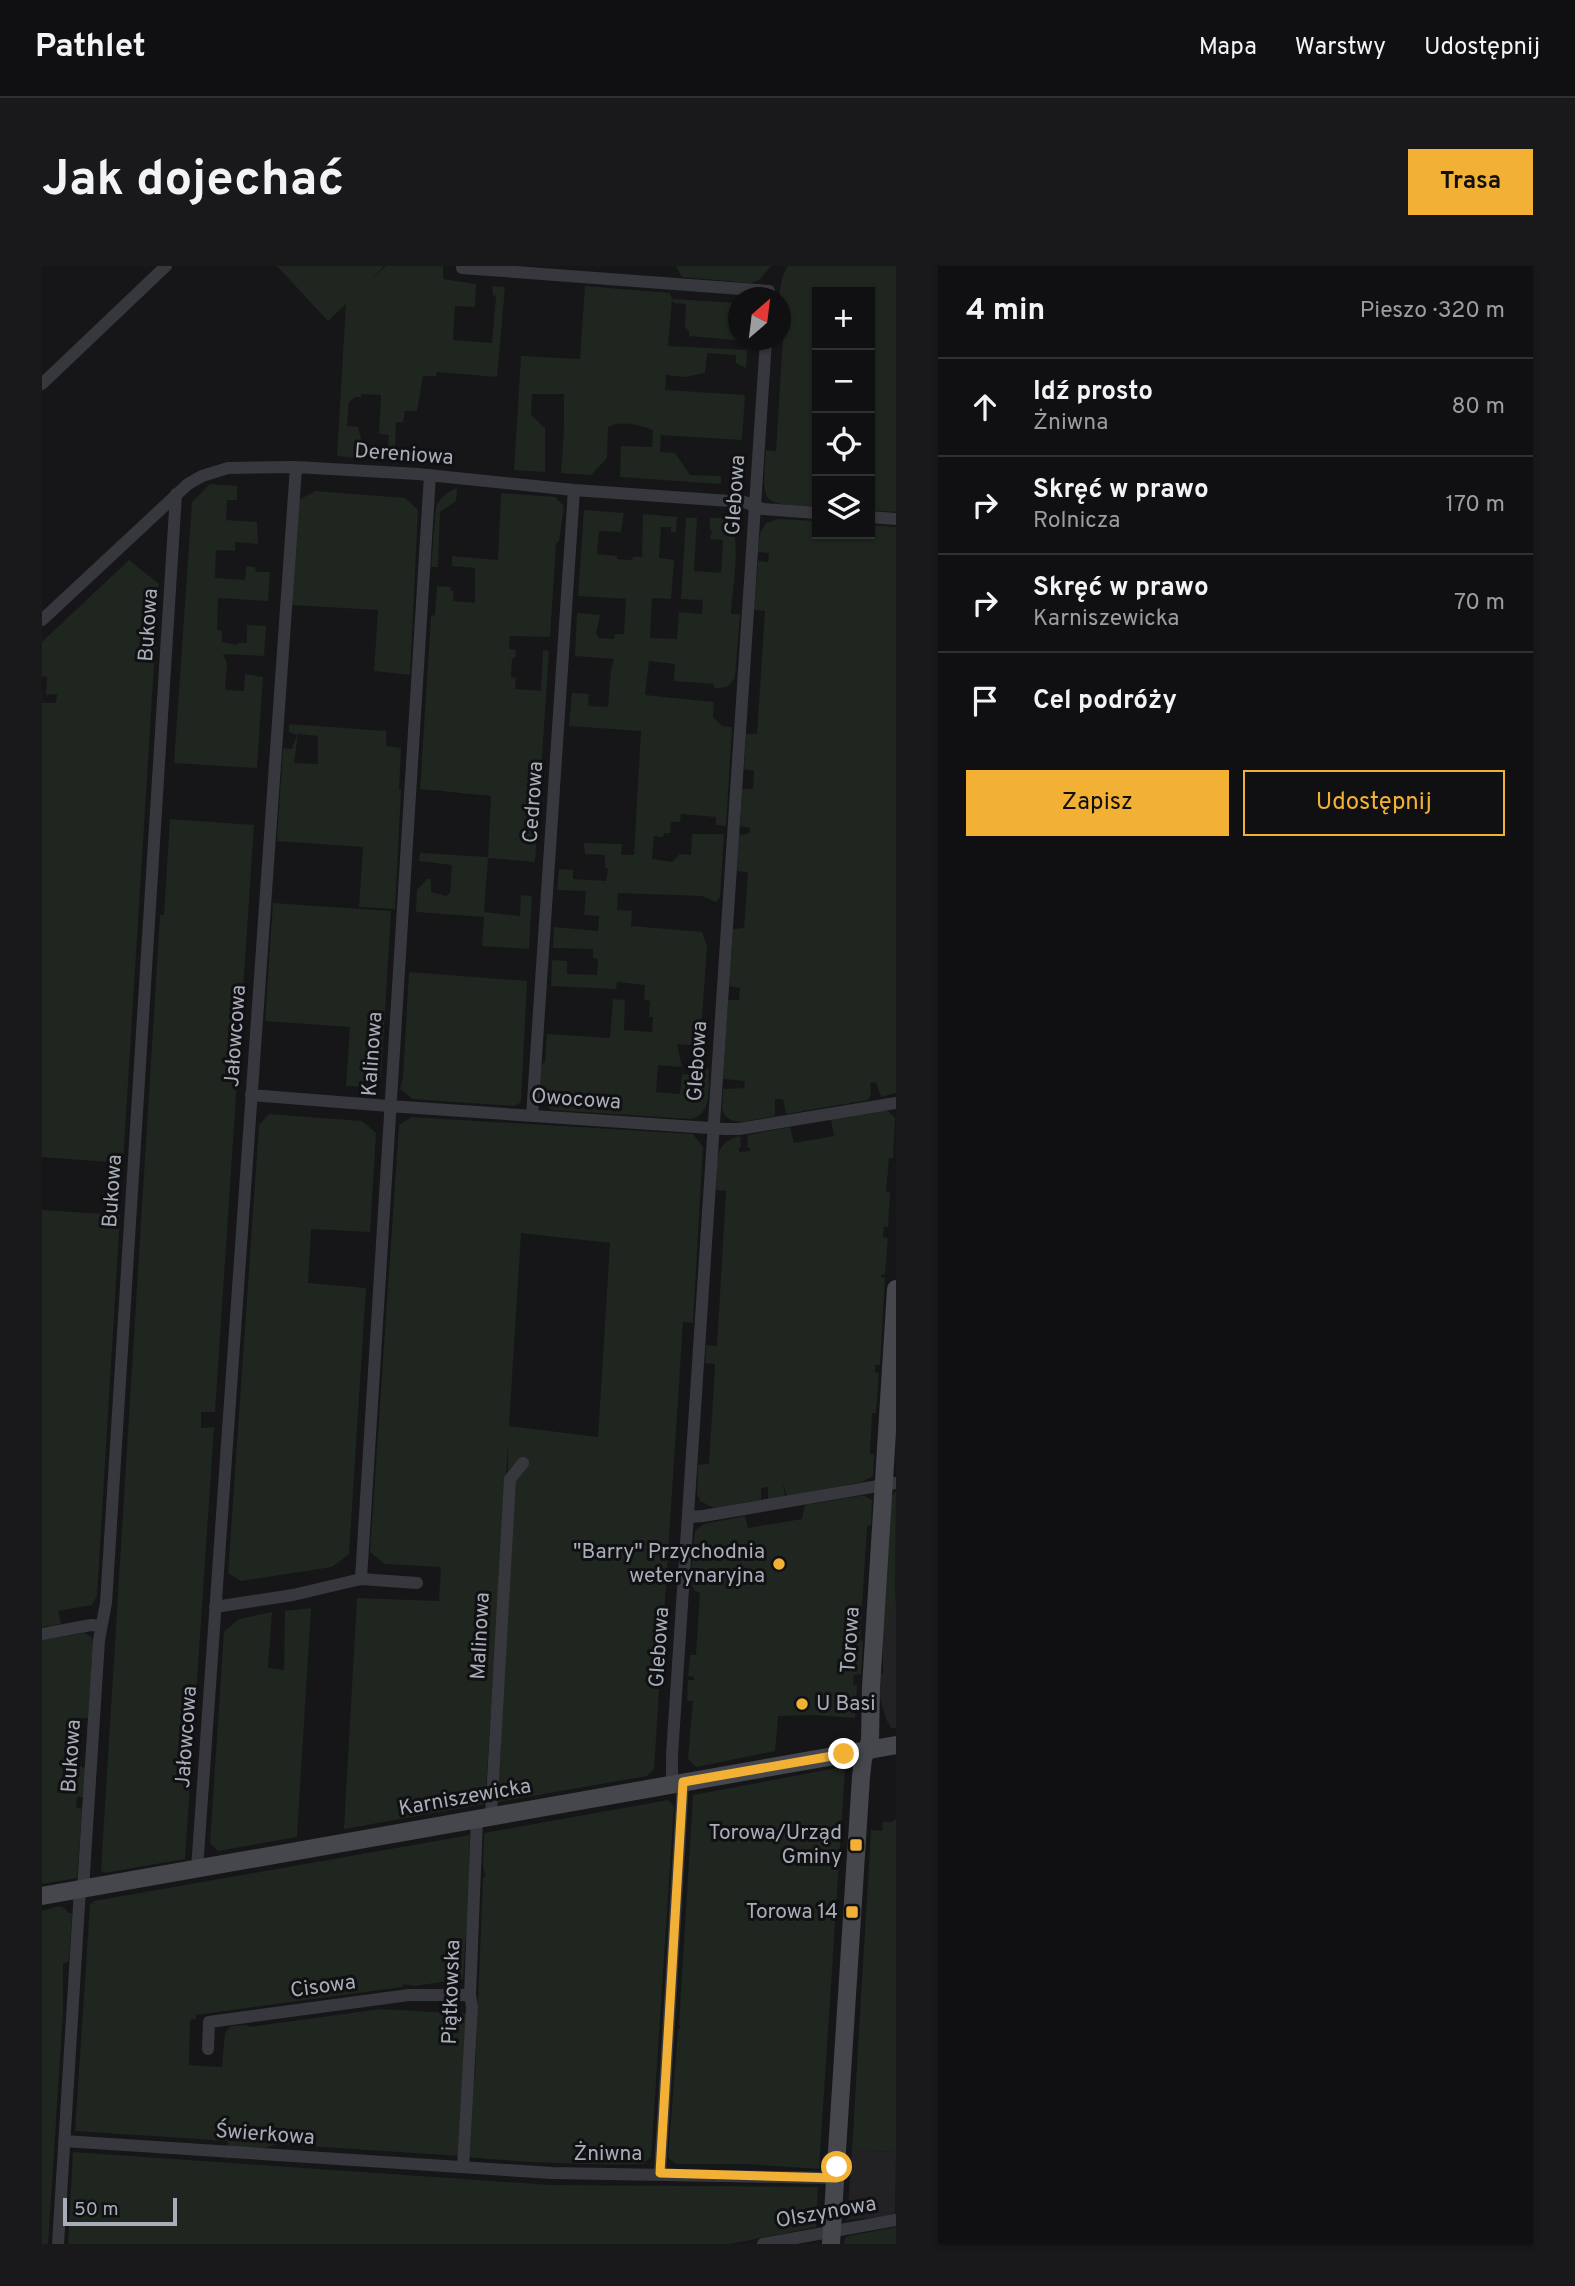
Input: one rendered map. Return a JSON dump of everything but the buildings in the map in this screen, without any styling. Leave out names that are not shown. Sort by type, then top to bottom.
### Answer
[{"type":"street","points":[[42,384],[166,266]]},
{"type":"street","points":[[462,268],[728,291]]},
{"type":"street","points":[[769,287],[770,276]]},
{"type":"street","name":"Glebowa","points":[[660,2173],[678,1783],[672,1755],[765,350]]},
{"type":"street","name":"Dereniowa","points":[[42,620],[188,484],[212,472],[228,468],[296,467],[430,475],[574,490],[725,500],[744,502],[763,509],[812,513]]},
{"type":"street","name":"Jałowcowa","points":[[197,1869],[296,467]]},
{"type":"street","name":"Kalinowa","points":[[361,1579],[430,475]]},
{"type":"street","name":"Cedrowa","points":[[532,1116],[574,490]]},
{"type":"street","name":"Bukowa","points":[[58,2244],[81,1889],[101,1626],[106,1603],[176,494]]},
{"type":"street","points":[[875,517],[896,519]]},
{"type":"street","name":"Owocowa","points":[[251,1095],[740,1129],[896,1103]]},
{"type":"street","name":"Torowa","points":[[832,2238],[858,1814],[863,1759],[868,1750],[871,1733],[871,1688],[890,1484],[896,1289]]},
{"type":"street","name":"Malinowa","points":[[484,1817],[510,1479],[523,1463]]},
{"type":"street","points":[[688,1517],[890,1484]]},
{"type":"street","points":[[215,1607],[293,1595],[361,1579],[417,1583]]},
{"type":"street","points":[[42,1633],[101,1626]]},
{"type":"street","name":"Karniszewicka","points":[[42,1896],[896,1745]]},
{"type":"street","name":"Piątkowska","points":[[463,2167],[472,2007],[470,1995],[484,1817]]},
{"type":"street","name":"Cisowa","points":[[208,2049],[209,2022],[409,1995],[470,1995]]},
{"type":"street","name":"Świerkowa","points":[[64,2141],[463,2167]]},
{"type":"street","name":"Żniwna","points":[[463,2167],[552,2173],[836,2178]]},
{"type":"street","name":"Olszynowa","points":[[762,2244],[832,2238],[896,2220]]},
{"type":"shaded area","points":[[277,266],[384,266],[370,281],[386,266],[443,266],[443,279],[476,284],[475,307],[455,306],[453,340],[492,343],[496,296],[493,295],[492,286],[505,287],[497,377],[437,372],[436,376],[423,376],[417,411],[405,411],[403,422],[396,422],[395,449],[423,450],[425,464],[387,460],[389,435],[379,434],[381,395],[362,394],[349,402],[347,426],[358,427],[366,459],[337,456],[346,304],[328,321]]},
{"type":"shaded area","points":[[676,266],[771,266],[759,280],[750,283],[682,277]]},
{"type":"shaded area","points":[[788,266],[896,266],[896,512],[875,510],[875,287],[812,287],[812,507],[784,505],[769,499],[765,492],[766,450],[776,451],[782,350],[791,350],[791,287],[781,287]]},
{"type":"shaded area","points":[[585,286],[670,293],[672,299],[728,302],[728,339],[689,336],[685,327],[686,304],[674,303],[672,300],[668,346],[747,350],[746,368],[736,363],[736,355],[707,353],[705,373],[685,377],[666,375],[665,390],[745,395],[742,440],[661,435],[660,452],[675,453],[690,475],[721,476],[721,484],[620,477],[621,446],[652,447],[653,430],[625,424],[608,427],[607,458],[591,475],[561,473],[564,394],[532,394],[531,415],[545,428],[545,472],[514,470],[521,356],[580,359]]},
{"type":"shaded area","points":[[210,484],[237,486],[237,500],[227,500],[226,520],[257,522],[258,544],[235,542],[235,551],[216,550],[215,578],[245,580],[246,566],[255,567],[256,572],[270,572],[268,601],[218,598],[217,630],[222,631],[222,642],[237,645],[247,643],[247,625],[266,626],[264,656],[223,654],[227,663],[225,690],[244,691],[245,674],[263,677],[257,768],[174,763],[192,502]]},
{"type":"shaded area","points":[[457,488],[456,501],[440,512],[438,567],[431,567],[436,507],[444,495]]},
{"type":"shaded area","points":[[315,491],[405,498],[418,510],[410,675],[374,671],[378,610],[291,605],[299,500]]},
{"type":"shaded area","points":[[501,493],[555,497],[564,506],[559,541],[556,544],[550,637],[510,636],[509,649],[516,650],[515,658],[512,658],[511,677],[516,678],[515,689],[541,691],[543,650],[549,651],[535,862],[488,858],[484,912],[520,916],[521,895],[532,896],[529,949],[482,946],[484,917],[416,912],[417,890],[427,879],[431,879],[431,892],[446,896],[450,893],[452,865],[419,861],[420,853],[488,857],[491,796],[420,789],[431,616],[435,615],[437,586],[451,587],[451,591],[454,591],[453,601],[475,603],[475,568],[452,566],[452,556],[498,560]]},
{"type":"shaded area","points":[[584,510],[624,513],[621,532],[599,531],[597,554],[617,556],[617,559],[632,560],[633,557],[642,557],[643,514],[677,517],[676,532],[671,532],[671,527],[661,527],[659,558],[674,560],[671,599],[652,598],[650,638],[677,639],[679,612],[702,614],[703,600],[681,599],[686,518],[697,518],[694,571],[721,573],[723,540],[710,539],[710,518],[727,520],[734,531],[736,554],[731,614],[740,614],[735,677],[729,685],[721,688],[714,688],[714,684],[674,681],[675,664],[649,661],[645,695],[714,702],[713,717],[722,726],[732,727],[726,826],[716,825],[716,817],[681,814],[680,822],[671,822],[670,833],[664,833],[663,837],[654,836],[652,859],[672,862],[680,854],[691,855],[692,834],[724,834],[720,897],[716,902],[702,896],[618,893],[617,910],[632,911],[631,926],[702,932],[707,947],[700,1046],[677,1044],[682,1067],[658,1065],[656,1092],[680,1094],[682,1074],[698,1076],[698,1069],[709,1069],[706,1106],[703,1112],[691,1119],[551,1110],[538,1096],[540,1066],[545,1062],[547,1034],[610,1038],[613,999],[625,1000],[624,1030],[652,1032],[650,1001],[644,1000],[645,985],[617,982],[616,989],[551,986],[552,960],[567,961],[567,974],[597,975],[598,959],[593,958],[593,949],[553,948],[554,927],[598,931],[599,916],[584,915],[586,891],[557,890],[559,869],[573,870],[573,879],[606,881],[608,869],[605,867],[605,855],[585,854],[584,843],[622,844],[621,855],[634,855],[641,731],[569,726],[572,693],[589,694],[588,706],[608,707],[614,659],[575,656],[577,613],[600,615],[596,633],[599,638],[614,639],[615,634],[624,634],[626,599],[578,596]]},
{"type":"shaded area","points":[[778,519],[812,521],[812,539],[875,539],[875,525],[896,527],[896,1093],[881,1097],[876,1082],[870,1083],[871,1095],[868,1100],[786,1114],[783,1099],[775,1099],[775,1116],[741,1122],[725,1116],[722,1109],[723,1089],[744,1088],[745,1081],[723,1079],[728,1000],[739,1000],[740,988],[729,986],[733,929],[744,928],[748,872],[737,871],[739,835],[750,833],[750,828],[740,826],[742,789],[753,789],[754,771],[744,769],[746,734],[757,734],[765,611],[754,610],[758,561],[768,562],[769,553],[758,552],[760,533],[766,523]]},
{"type":"shaded area","points":[[129,560],[159,584],[123,1163],[42,1157],[42,703],[56,703],[57,694],[46,695],[47,677],[42,676],[42,642]]},
{"type":"shaded area","points":[[289,724],[386,731],[386,746],[401,748],[395,909],[359,907],[363,847],[277,841],[283,748],[292,749],[297,735],[289,732]],"holes":[[[298,734],[318,736],[318,764],[294,763]]]},
{"type":"shaded area","points":[[170,819],[254,825],[215,1412],[201,1412],[201,1428],[214,1427],[185,1859],[104,1873],[101,1870],[160,915],[164,915]]},
{"type":"shaded area","points":[[273,903],[391,911],[381,1077],[364,1087],[346,1086],[350,1027],[265,1021]]},
{"type":"shaded area","points":[[409,972],[527,981],[521,1102],[515,1106],[413,1099],[400,1089]]},
{"type":"shaded area","points":[[888,1111],[895,1118],[893,1158],[889,1158],[886,1192],[890,1192],[888,1227],[884,1227],[883,1237],[888,1238],[885,1275],[881,1274],[881,1277],[885,1278],[880,1365],[875,1365],[875,1372],[879,1373],[876,1413],[872,1413],[870,1454],[874,1454],[873,1476],[862,1482],[787,1496],[783,1484],[785,1496],[768,1499],[768,1487],[761,1488],[761,1500],[714,1508],[700,1501],[697,1493],[698,1465],[709,1464],[715,1367],[715,1364],[705,1363],[706,1345],[717,1346],[726,1191],[716,1190],[717,1157],[724,1144],[740,1136],[739,1152],[750,1151],[747,1147],[748,1135],[790,1127],[794,1143],[834,1136],[831,1119]]},
{"type":"shaded area","points":[[269,1114],[362,1121],[376,1133],[370,1232],[311,1229],[308,1283],[366,1288],[349,1554],[332,1567],[241,1581],[228,1573],[259,1125]]},
{"type":"shaded area","points":[[411,1117],[693,1134],[703,1147],[693,1323],[683,1322],[654,1769],[647,1776],[498,1802],[508,1590],[508,1444],[485,1804],[344,1829],[357,1598],[439,1601],[441,1567],[385,1564],[370,1552],[399,1125]],"holes":[[[521,1233],[610,1243],[598,1437],[509,1426]]]},
{"type":"shaded area","points":[[42,1210],[120,1215],[97,1596],[92,1605],[58,1611],[61,1624],[42,1627]]},
{"type":"shaded area","points":[[896,1491],[895,1606],[889,1606],[888,1626],[882,1620],[891,1497]]},
{"type":"shaded area","points":[[860,1496],[872,1500],[871,1525],[867,1526],[860,1640],[863,1641],[861,1674],[854,1675],[853,1685],[857,1685],[855,1718],[778,1716],[775,1751],[696,1767],[688,1759],[693,1701],[687,1701],[688,1680],[694,1680],[694,1677],[688,1676],[690,1655],[696,1655],[700,1593],[695,1591],[690,1582],[695,1531],[704,1524],[745,1516],[748,1528],[802,1519],[805,1505]]},
{"type":"shaded area","points":[[896,1586],[896,1728],[891,1728],[878,1690],[879,1673],[883,1674],[882,1620],[889,1605],[895,1605]]},
{"type":"shaded area","points":[[311,1608],[297,1837],[218,1851],[210,1843],[224,1632],[239,1619],[272,1612],[268,1668],[284,1670],[285,1611]]},
{"type":"shaded area","points":[[84,1633],[91,1637],[93,1644],[88,1718],[82,1718],[79,1766],[86,1768],[83,1797],[77,1797],[76,1807],[82,1809],[77,1878],[42,1884],[42,1640]]},
{"type":"shaded area","points":[[842,1767],[845,1770],[819,2169],[748,2164],[676,2164],[668,2158],[678,2029],[681,2028],[679,2025],[693,1795]]},
{"type":"shaded area","points":[[668,1800],[674,1806],[651,2157],[643,2164],[578,2164],[468,2157],[472,2077],[475,2077],[485,1876],[484,1833]]},
{"type":"shaded area","points":[[894,1820],[896,2152],[852,2150],[871,1830],[882,1831],[883,1822]]},
{"type":"shaded area","points":[[470,1835],[468,1932],[463,1979],[414,1986],[404,1984],[402,1987],[196,2015],[196,2019],[190,2020],[189,2065],[222,2067],[225,2033],[231,2026],[249,2027],[381,2009],[468,2014],[459,2156],[278,2144],[226,2159],[228,2141],[75,2131],[90,1905],[94,1901]]},
{"type":"shaded area","points":[[59,1906],[72,1913],[69,1961],[63,1964],[63,2013],[48,2244],[42,2244],[42,1911]]},
{"type":"shaded area","points":[[852,2150],[896,2152],[895,2216],[847,2220]]},
{"type":"shaded area","points":[[73,2152],[551,2185],[818,2187],[816,2227],[730,2244],[68,2244]]},
{"type":"shaded area","points":[[896,2227],[896,2244],[844,2244],[848,2236]]},
{"type":"place","name":"\"Barry\" Przychodnia weterynaryjna","points":[[779,1564]]},
{"type":"place","name":"U Basi","points":[[802,1704]]},
{"type":"place","name":"Torowa/Urząd Gminy","points":[[856,1845]]},
{"type":"place","name":"Torowa 14","points":[[852,1912]]},
{"type":"route","points":[[837,2167],[836,2178],[660,2173],[683,1782],[844,1754]]}]
